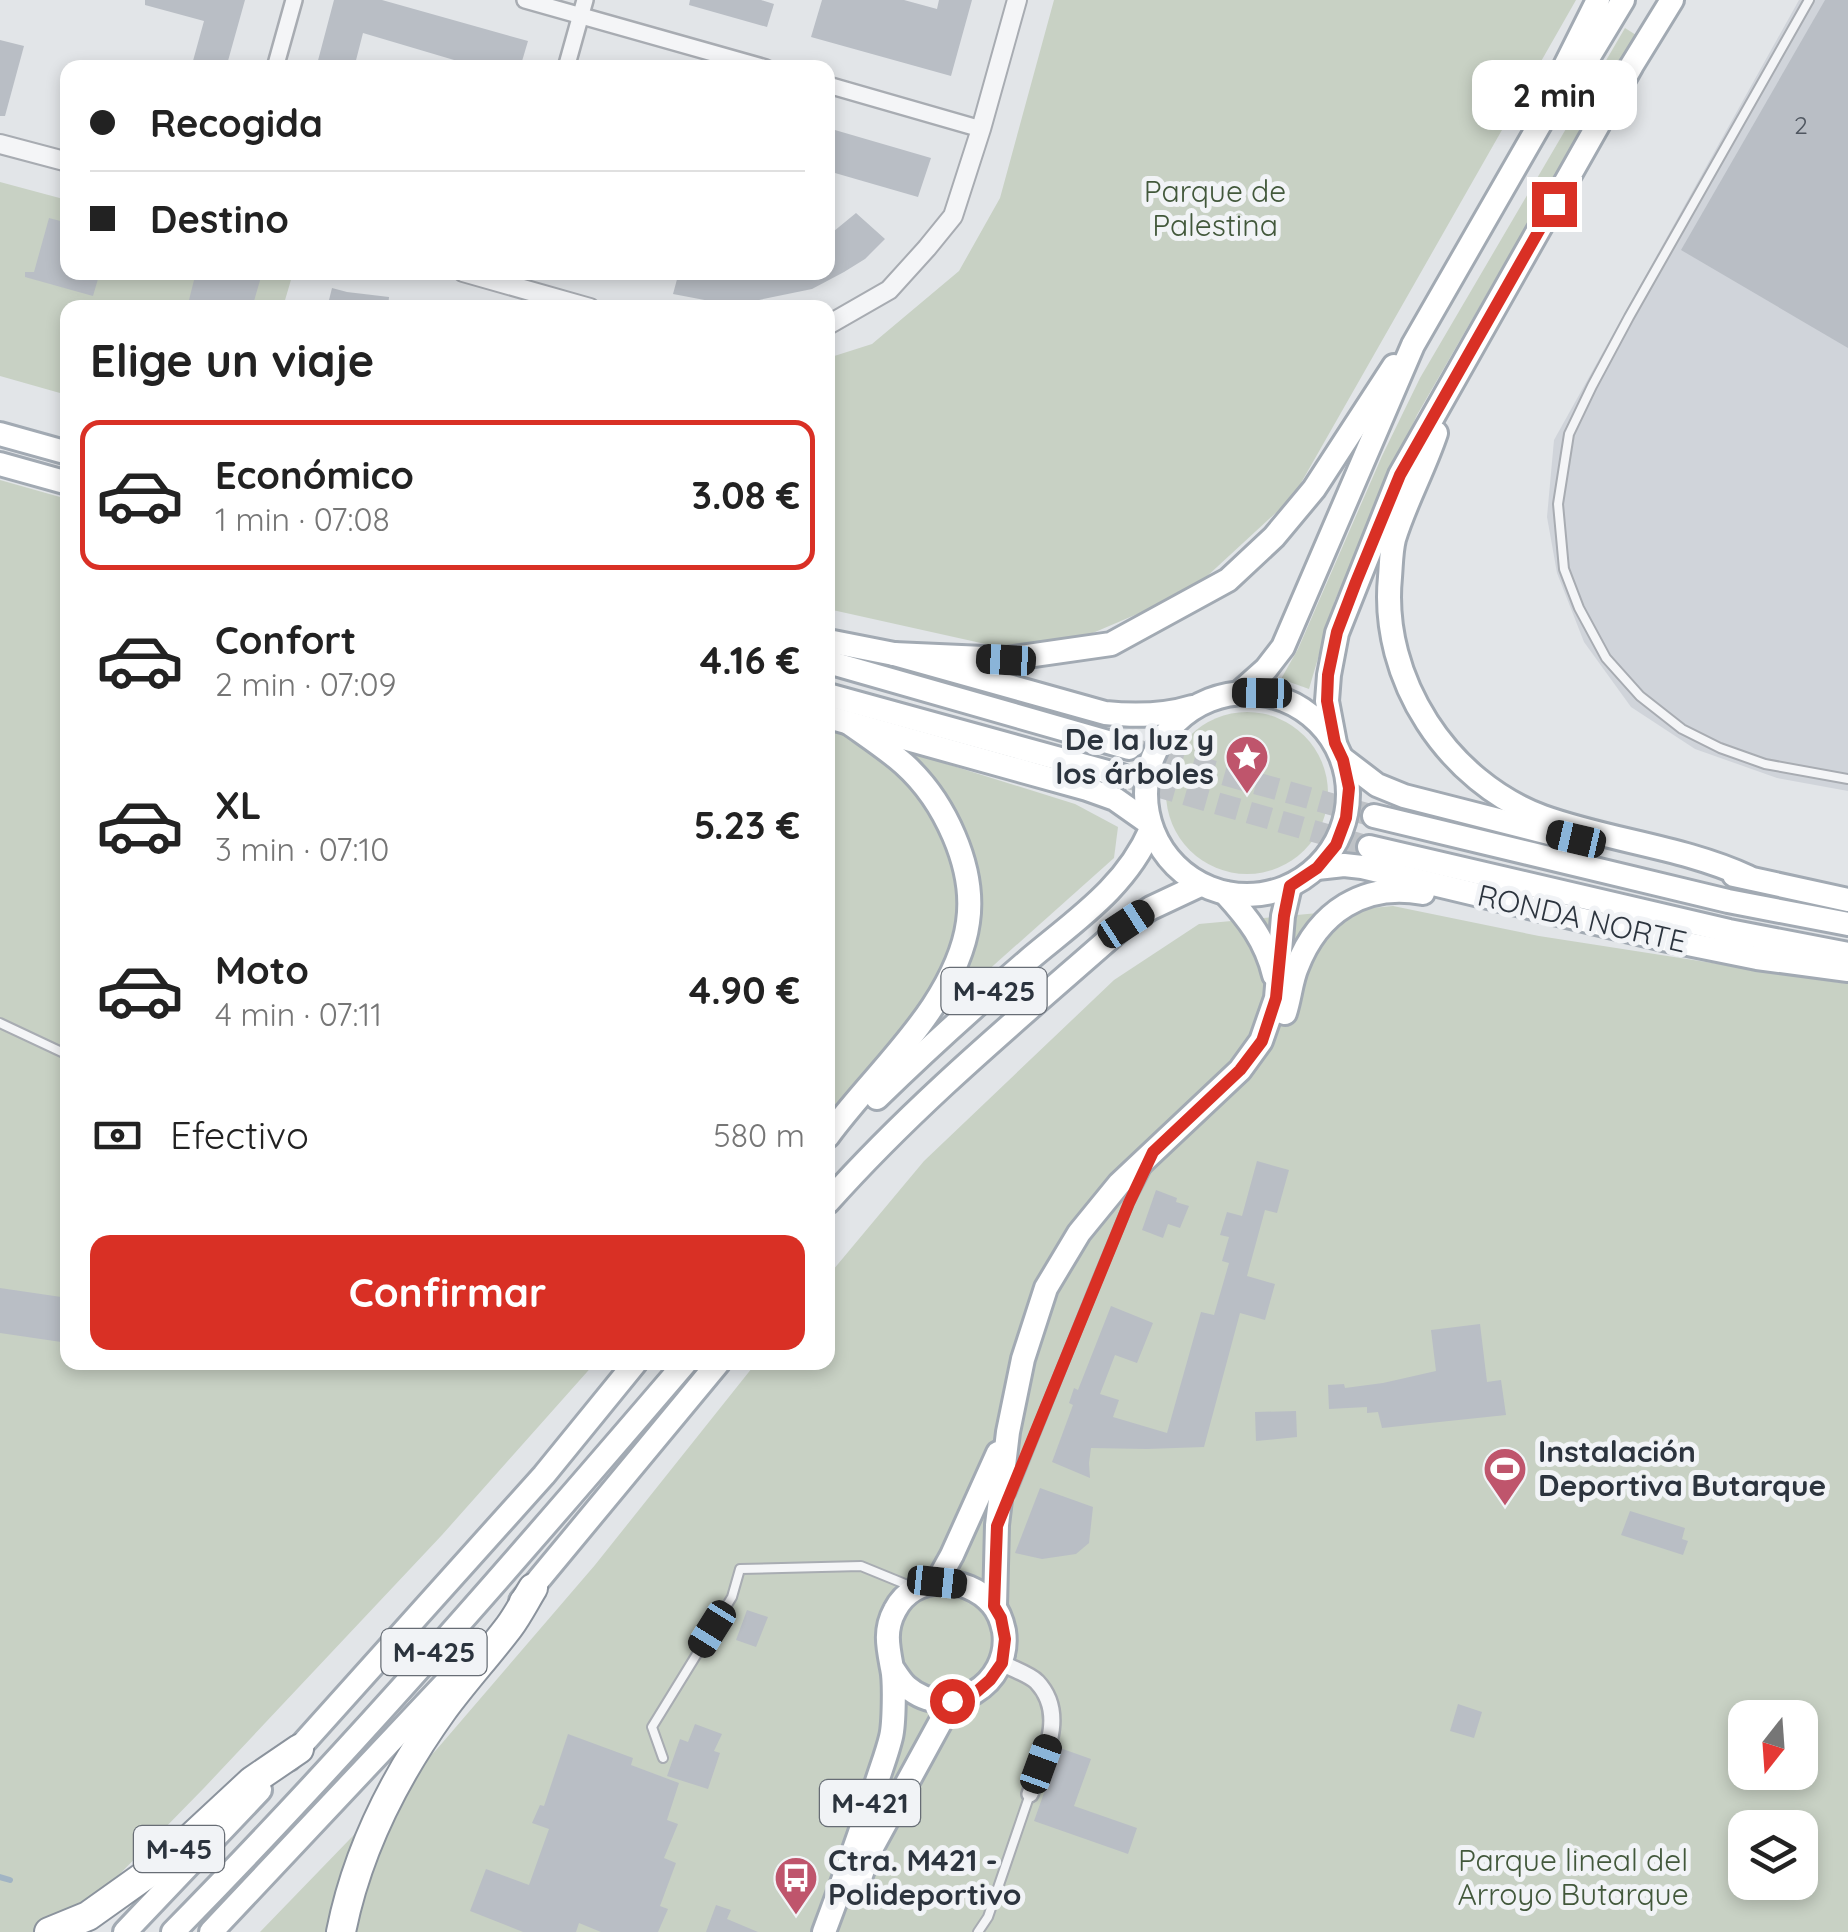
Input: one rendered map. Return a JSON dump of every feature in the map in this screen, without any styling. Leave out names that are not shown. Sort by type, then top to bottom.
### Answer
[{"type":"highway","points":[[341,1932],[348,1893],[376,1821],[406,1763],[444,1708],[512,1624],[533,1588]]},
{"type":"highway","name":"M-45","points":[[49,1932],[88,1916],[168,1859],[252,1781],[299,1749]]},
{"type":"main road","points":[[1239,693],[1284,647],[1413,346],[1552,104],[1565,66],[1598,0]]},
{"type":"main road","points":[[1552,104],[1579,73],[1623,0]]},
{"type":"main road","points":[[1196,706],[1170,730],[1150,765],[1146,788],[1150,826],[1162,851],[1179,870],[1225,894],[1272,893],[1290,886],[1317,868],[1336,845],[1346,818],[1349,788],[1327,701],[1328,675],[1337,632],[1400,475],[1672,0]]},
{"type":"main road","points":[[894,654],[1006,660],[1111,644],[1228,580],[1274,537],[1314,489],[1388,372],[1413,346]]},
{"type":"main road","points":[[1455,377],[1393,542],[1388,598],[1392,634],[1415,705],[1451,755],[1471,775],[1538,815],[1594,834],[1717,863],[1748,878]]},
{"type":"main road","points":[[0,434],[60,451]]},
{"type":"main road","points":[[0,464],[60,481]]},
{"type":"main road","points":[[835,642],[894,654],[1105,714],[1160,715],[1220,696],[1262,693],[1294,704],[1322,725],[1339,751],[1377,785],[1404,796],[1848,900]]},
{"type":"main road","points":[[835,664],[1129,748]]},
{"type":"main road","points":[[835,697],[1122,776]]},
{"type":"main road","points":[[838,720],[1087,789],[1115,799],[1150,826]]},
{"type":"main road","points":[[835,1128],[932,1008],[962,950],[969,919],[968,888],[960,850],[937,804],[904,765],[838,720]]},
{"type":"main road","name":"RONDA NORTE","points":[[1374,816],[1728,901],[1848,924]]},
{"type":"main road","name":"M-425","points":[[835,1140],[1024,964],[1101,899],[1132,866],[1150,826]]},
{"type":"main road","name":"RONDA NORTE","points":[[1369,847],[1729,931],[1848,954]]},
{"type":"main road","name":"RONDA NORTE","points":[[1317,868],[1362,867],[1576,920],[1757,958],[1848,970]]},
{"type":"main road","name":"M-425","points":[[835,1194],[943,1084],[1126,924],[1200,884]]},
{"type":"main road","points":[[1253,1054],[1267,1028],[1276,998],[1274,966],[1290,886]]},
{"type":"main road","points":[[994,1606],[997,1526],[1008,1432],[1023,1359],[1046,1288],[1079,1233],[1119,1184],[1268,1042],[1278,1028],[1295,972],[1325,921],[1346,904],[1396,890],[1493,910],[1576,920]]},
{"type":"main road","points":[[1225,894],[1256,929],[1274,966]]},
{"type":"main road","points":[[835,1202],[856,1170]]},
{"type":"main road","name":"M-425","points":[[125,1932],[299,1749],[544,1475],[629,1370]]},
{"type":"main road","name":"M-425","points":[[173,1932],[258,1846],[413,1676],[679,1370]]},
{"type":"main road","points":[[211,1932],[533,1588],[713,1370]]},
{"type":"main road","points":[[937,1582],[1008,1432]]},
{"type":"main road","points":[[914,1588],[937,1582],[961,1584],[979,1591],[1001,1618],[1005,1639],[1002,1663]]},
{"type":"main road","name":"M-421","points":[[824,1932],[892,1733],[893,1669],[888,1658],[887,1632],[896,1607],[914,1588]]},
{"type":"main road","name":"M-421","points":[[838,1932],[870,1851],[952,1701],[974,1694],[1002,1663]]},
{"type":"main road","points":[[893,1669],[907,1688],[929,1698],[952,1701]]},
{"type":"street","points":[[277,60],[294,0]]},
{"type":"street","points":[[525,0],[582,8],[741,60]]},
{"type":"street","points":[[835,321],[889,290],[953,216],[1016,0]]},
{"type":"street","points":[[568,60],[582,8]]},
{"type":"street","points":[[835,87],[981,129]]},
{"type":"street","points":[[0,144],[60,160]]},
{"type":"street","points":[[513,280],[568,300]]},
{"type":"street","points":[[1002,1663],[1036,1681],[1051,1706],[1052,1734],[1030,1794]]},
{"type":"lane","points":[[1810,0],[1584,402],[1569,434],[1558,504],[1564,570],[1578,608],[1606,658],[1640,696],[1682,728],[1720,748],[1765,764],[1848,778]]},
{"type":"lane","points":[[0,1023],[60,1051]]},
{"type":"lane","points":[[997,1526],[1153,1152]]},
{"type":"lane","points":[[663,1758],[652,1728],[732,1596],[740,1569],[860,1566],[914,1588]]},
{"type":"lane","points":[[978,1932],[988,1917],[1030,1794]]},
{"type":"shaded area","points":[[1799,0],[1848,0],[1848,791],[1777,778],[1695,749],[1631,707],[1584,642],[1557,573],[1547,517],[1554,440]]},
{"type":"green space","name":"Parque de Palestina","points":[[1054,0],[1576,0],[1293,497],[1191,591],[1039,656],[835,611],[835,356],[872,344],[959,271],[1000,198]]},
{"type":"green space","points":[[1625,28],[1636,35],[1417,415],[1335,600],[1309,689],[1281,679],[1420,378]]},
{"type":"green space","points":[[0,182],[60,198],[60,280],[291,280],[285,300],[60,300],[60,393],[0,376]]},
{"type":"green space","points":[[0,480],[60,497],[60,1370],[589,1370],[442,1535],[63,1932],[0,1932]]},
{"type":"green space","points":[[1247,712],[1278,718],[1304,736],[1322,762],[1328,793],[1322,824],[1304,850],[1278,868],[1247,874],[1216,868],[1190,850],[1172,824],[1166,793],[1172,762],[1190,736],[1216,718]]},
{"type":"green space","points":[[835,729],[1075,804],[1118,827],[1114,858],[835,1107]]},
{"type":"green space","name":"Parque lineal del Arroyo Butarque","points":[[1393,906],[1539,936],[1848,984],[1848,1932],[260,1932],[437,1749],[595,1565],[750,1370],[835,1370],[835,1268],[924,1161],[1114,980],[1199,924]]},
{"type":"building","points":[[145,0],[245,0],[228,60],[193,60],[204,21],[145,5]]},
{"type":"building","points":[[334,0],[382,0],[528,41],[522,60],[454,60],[363,33],[356,60],[318,60]]},
{"type":"building","points":[[690,0],[761,0],[774,4],[767,27],[689,5]]},
{"type":"building","points":[[822,0],[904,0],[937,9],[939,0],[972,0],[951,76],[811,37]]},
{"type":"building","points":[[1825,0],[1848,0],[1848,348],[1681,250]]},
{"type":"building","points":[[0,40],[24,46],[5,116],[0,116]]},
{"type":"building","points":[[835,130],[931,158],[918,197],[835,173]]},
{"type":"building","points":[[856,213],[885,239],[865,259],[835,277],[835,230]]},
{"type":"building","points":[[49,218],[60,221],[60,280],[98,280],[93,296],[25,277],[25,272],[34,272]]},
{"type":"building","points":[[194,280],[260,280],[254,300],[189,300]]},
{"type":"building","points":[[677,280],[829,280],[812,289],[759,300],[704,300],[673,294]]},
{"type":"building","points":[[332,288],[389,297],[389,300],[329,300]]},
{"type":"building","points":[[1257,1161],[1289,1170],[1277,1213],[1265,1210],[1247,1276],[1275,1284],[1265,1320],[1240,1313],[1204,1447],[1091,1448],[1090,1478],[1052,1462],[1073,1405],[1069,1403],[1074,1388],[1078,1390],[1111,1306],[1153,1323],[1137,1363],[1115,1355],[1100,1394],[1119,1400],[1113,1417],[1167,1433],[1201,1312],[1214,1315],[1229,1263],[1222,1261],[1229,1237],[1220,1235],[1227,1212],[1242,1216]]},
{"type":"building","points":[[1156,1190],[1189,1206],[1180,1228],[1168,1224],[1163,1238],[1142,1230]]},
{"type":"building","points":[[0,1288],[60,1297],[60,1342],[0,1333]]},
{"type":"building","points":[[1480,1324],[1487,1382],[1501,1380],[1506,1415],[1382,1428],[1378,1412],[1367,1413],[1367,1407],[1329,1409],[1328,1385],[1344,1384],[1345,1388],[1436,1371],[1431,1330]]},
{"type":"building","points":[[1296,1411],[1297,1437],[1256,1441],[1255,1412]]},
{"type":"building","points":[[1040,1488],[1093,1507],[1089,1543],[1076,1554],[1042,1559],[1015,1553]]},
{"type":"building","points":[[1630,1511],[1685,1528],[1682,1539],[1688,1541],[1683,1555],[1621,1535]]},
{"type":"building","points":[[747,1610],[768,1617],[756,1647],[736,1640]]},
{"type":"building","points":[[1458,1704],[1482,1712],[1474,1738],[1450,1731]]},
{"type":"building","points":[[695,1724],[722,1734],[714,1751],[720,1753],[708,1789],[667,1776],[680,1739],[688,1742]]},
{"type":"building","points":[[568,1734],[633,1758],[631,1765],[679,1783],[667,1820],[678,1824],[664,1858],[676,1863],[660,1906],[668,1909],[658,1932],[601,1932],[579,1923],[576,1932],[523,1932],[470,1911],[486,1869],[529,1885],[549,1829],[532,1823],[540,1805],[544,1806]]},
{"type":"building","points":[[1060,1748],[1091,1759],[1074,1806],[1137,1828],[1128,1854],[1034,1821]]},
{"type":"building","points":[[716,1905],[731,1910],[727,1919],[758,1932],[706,1932]]},
{"type":"waterway","points":[[0,1877],[10,1880]]},
{"type":"tunnel","points":[[1129,748],[1374,816]]},
{"type":"tunnel","points":[[1122,776],[1369,847]]},
{"type":"place","name":"De la luz y los árboles","points":[[1247,795]]},
{"type":"place","name":"Instalación Deportiva Butarque","points":[[1505,1507]]},
{"type":"place","name":"Ctra. M421 - Polideportivo","points":[[796,1916]]},
{"type":"route","points":[[952,1701],[974,1694],[1002,1663],[1005,1639],[994,1606],[997,1526],[1129,1203],[1153,1152],[1240,1070],[1262,1041],[1276,998],[1290,886],[1317,868],[1336,845],[1346,818],[1349,788],[1330,721],[1328,675],[1337,632],[1356,582],[1400,475],[1554,204]]}]
